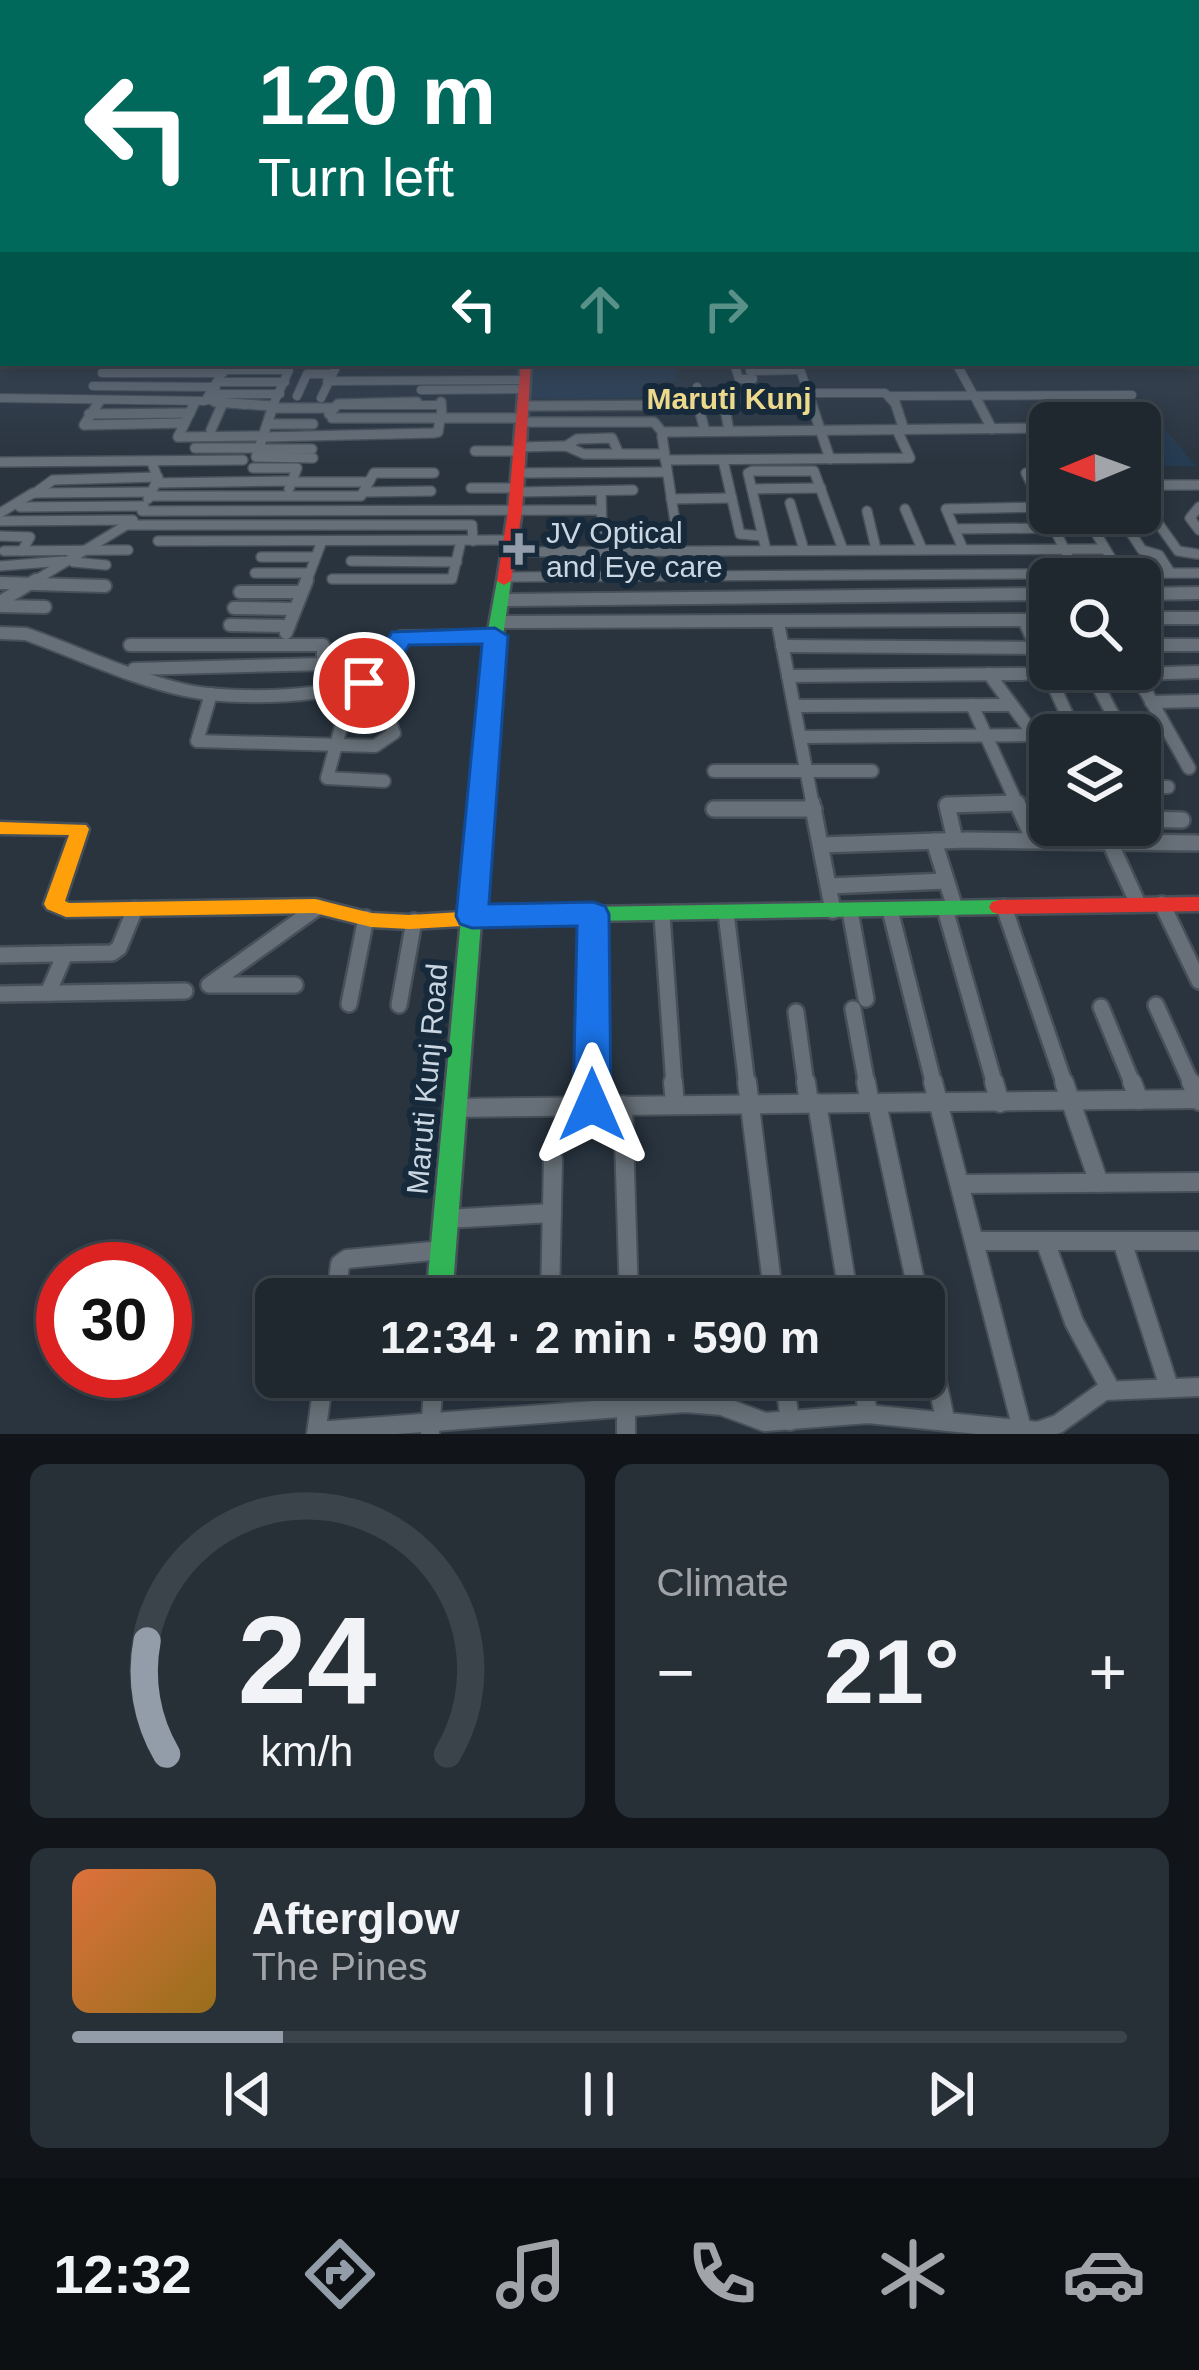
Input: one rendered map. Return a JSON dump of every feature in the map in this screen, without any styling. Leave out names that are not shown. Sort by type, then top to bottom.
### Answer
[{"type":"street","points":[[321,398],[336,366]]},
{"type":"street","points":[[222,405],[441,419],[524,392],[578,366]]},
{"type":"street","points":[[958,366],[992,429]]},
{"type":"street","points":[[751,376],[771,367],[799,367],[830,459]]},
{"type":"street","points":[[85,398],[106,368],[138,368],[280,394]]},
{"type":"street","points":[[93,386],[307,374],[699,406]]},
{"type":"street","points":[[297,396],[307,374]]},
{"type":"street","points":[[262,442],[287,378]]},
{"type":"street","points":[[219,381],[195,402],[178,437],[197,443],[433,434],[438,432],[441,402],[343,404],[331,413]]},
{"type":"street","points":[[211,430],[222,405],[219,381]]},
{"type":"street","points":[[421,390],[459,385]]},
{"type":"street","points":[[697,387],[705,431]]},
{"type":"street","points":[[524,392],[651,422],[663,433],[676,529]]},
{"type":"street","name":"Maruti Kunj Road","points":[[441,1278],[496,629],[510,546],[524,392]]},
{"type":"street","points":[[729,431],[726,400],[874,392],[891,396],[1132,395]]},
{"type":"street","points":[[750,465],[910,458],[891,396]]},
{"type":"street","points":[[0,398],[195,402]]},
{"type":"street","points":[[99,402],[87,420],[186,418]]},
{"type":"street","points":[[238,429],[248,406]]},
{"type":"street","points":[[270,424],[313,424]]},
{"type":"street","points":[[663,433],[1029,428]]},
{"type":"street","points":[[475,452],[613,438],[619,454]]},
{"type":"street","points":[[262,442],[312,453]]},
{"type":"street","points":[[189,460],[197,443]]},
{"type":"street","points":[[566,446],[580,454],[619,454],[666,462]]},
{"type":"street","points":[[0,462],[243,460]]},
{"type":"street","points":[[723,460],[740,534],[762,536]]},
{"type":"street","points":[[35,493],[282,510],[426,510],[666,462],[723,460],[812,470],[843,550]]},
{"type":"street","points":[[101,478],[122,462]]},
{"type":"street","points":[[0,604],[92,550],[145,501],[152,463]]},
{"type":"street","points":[[750,465],[766,550]]},
{"type":"street","points":[[253,468],[297,468],[282,510],[283,541]]},
{"type":"street","points":[[12,507],[358,496],[377,472],[435,469],[426,510]]},
{"type":"street","points":[[1026,473],[1029,478]]},
{"type":"street","points":[[64,493],[74,478]]},
{"type":"street","points":[[0,517],[46,482],[101,478],[145,501],[283,524],[472,525],[450,579],[332,579]]},
{"type":"street","points":[[0,517],[292,482],[430,491]]},
{"type":"street","points":[[1161,485],[1199,485]]},
{"type":"street","points":[[471,488],[633,490]]},
{"type":"street","points":[[752,489],[821,488]]},
{"type":"street","points":[[601,490],[602,529],[637,532],[641,550]]},
{"type":"street","points":[[516,491],[601,510]]},
{"type":"street","points":[[671,499],[732,498]]},
{"type":"street","points":[[790,503],[804,550]]},
{"type":"street","points":[[962,572],[946,508],[1029,507]]},
{"type":"street","points":[[1199,507],[1190,518],[1199,530]]},
{"type":"street","points":[[905,509],[922,549]]},
{"type":"street","points":[[867,511],[876,549]]},
{"type":"street","points":[[1161,527],[1178,551],[1199,552]]},
{"type":"street","points":[[954,529],[1029,528]]},
{"type":"street","points":[[1058,534],[1069,558]]},
{"type":"street","points":[[1096,534],[1110,558]]},
{"type":"street","points":[[1132,534],[1142,550],[1159,555],[1170,572]]},
{"type":"street","points":[[0,536],[30,537],[22,551]]},
{"type":"street","points":[[158,541],[467,541],[641,550],[1104,549]]},
{"type":"street","points":[[230,625],[287,629],[322,541]]},
{"type":"street","points":[[4,551],[128,550]]},
{"type":"street","points":[[261,557],[315,557]]},
{"type":"street","points":[[0,566],[70,561],[106,565]]},
{"type":"street","points":[[352,561],[457,562]]},
{"type":"street","points":[[506,577],[1029,571]]},
{"type":"street","points":[[1161,572],[1199,573]]},
{"type":"street","points":[[255,573],[309,573]]},
{"type":"street","points":[[0,583],[105,586]]},
{"type":"street","points":[[240,592],[302,592]]},
{"type":"street","points":[[1161,594],[1199,593]]},
{"type":"street","points":[[502,600],[1029,594]]},
{"type":"street","points":[[0,604],[45,608]]},
{"type":"street","points":[[235,608],[295,609]]},
{"type":"street","points":[[1161,618],[1199,619]]},
{"type":"street","points":[[1024,620],[1029,632]]},
{"type":"street","points":[[0,632],[26,634],[182,690],[211,694],[352,687],[370,679],[401,638],[496,629],[1029,620]]},
{"type":"street","points":[[778,623],[829,886],[842,911],[873,1103],[914,1278]]},
{"type":"street","points":[[130,645],[320,645],[326,649],[322,692]]},
{"type":"street","points":[[1161,645],[1199,645]]},
{"type":"street","points":[[782,646],[1029,648]]},
{"type":"street","points":[[133,670],[152,665],[325,664]]},
{"type":"street","points":[[1161,671],[1199,672]]},
{"type":"street","points":[[800,737],[1034,735],[989,674]]},
{"type":"street","points":[[788,676],[1024,674]]},
{"type":"street","points":[[211,694],[197,741],[384,743],[394,734],[388,717],[396,684],[370,679]]},
{"type":"street","points":[[352,687],[329,781],[384,781]]},
{"type":"street","points":[[1144,690],[1189,768]]},
{"type":"street","points":[[1151,702],[1199,701]]},
{"type":"street","points":[[972,705],[1029,829]]},
{"type":"street","points":[[794,706],[1011,705]]},
{"type":"street","points":[[346,711],[388,717]]},
{"type":"street","points":[[714,771],[872,771]]},
{"type":"street","points":[[1161,787],[1168,787]]},
{"type":"street","points":[[955,840],[947,805],[1017,803]]},
{"type":"street","points":[[714,808],[814,809]]},
{"type":"street","points":[[1161,820],[1182,820]]},
{"type":"street","points":[[0,827],[79,828],[82,834],[54,906],[318,907],[366,918],[414,921],[472,916],[1199,904]]},
{"type":"street","points":[[822,845],[1029,840]]},
{"type":"street","points":[[934,841],[1000,1103]]},
{"type":"street","points":[[1161,842],[1196,842]]},
{"type":"street","points":[[1112,846],[1138,904]]},
{"type":"street","points":[[829,886],[946,881]]},
{"type":"street","points":[[1162,904],[1199,981]]},
{"type":"street","points":[[295,986],[209,986],[318,907]]},
{"type":"street","points":[[1004,907],[1099,1183]]},
{"type":"street","points":[[0,955],[117,950],[135,909]]},
{"type":"street","points":[[890,910],[1022,1429]]},
{"type":"street","points":[[726,913],[771,1278]]},
{"type":"street","points":[[592,1105],[593,914]]},
{"type":"street","points":[[662,914],[675,1104]]},
{"type":"street","points":[[349,1004],[366,918]]},
{"type":"street","points":[[399,1005],[414,921]]},
{"type":"street","points":[[48,993],[64,954]]},
{"type":"street","points":[[0,994],[185,991]]},
{"type":"street","points":[[453,1108],[1198,1100],[1156,1005]]},
{"type":"street","points":[[1101,1007],[1139,1100]]},
{"type":"street","points":[[796,1012],[845,1278]]},
{"type":"street","points":[[622,1105],[628,1278]]},
{"type":"street","points":[[550,1278],[553,1160]]},
{"type":"street","points":[[961,1184],[1199,1182]]},
{"type":"street","points":[[445,1219],[552,1213]]},
{"type":"street","points":[[976,1241],[1199,1241]]},
{"type":"street","points":[[1045,1241],[1074,1322],[1111,1390]]},
{"type":"street","points":[[1122,1241],[1169,1387]]},
{"type":"street","points":[[338,1278],[346,1258],[443,1250]]},
{"type":"street","points":[[321,1398],[316,1432],[430,1428],[629,1406],[715,1404],[755,1420],[868,1414],[1022,1429],[1061,1426],[1093,1395],[1111,1390],[1199,1387]]},
{"type":"street","points":[[430,1428],[432,1398]]},
{"type":"street","points":[[626,1434],[630,1398]]},
{"type":"street","points":[[787,1398],[790,1421]]},
{"type":"street","points":[[865,1398],[868,1414]]},
{"type":"street","points":[[940,1398],[945,1419]]},
{"type":"shaded area","points":[[529,366],[675,366],[677,381],[652,382],[655,398],[527,399]]},
{"type":"shaded area","points":[[1161,426],[1162,426],[1196,466],[1161,466]]},
{"type":"traffic: fast","points":[[441,1278],[495,636],[504,581]]},
{"type":"traffic: fast","points":[[532,915],[999,907]]},
{"type":"traffic: slow","points":[[0,828],[80,829],[54,904],[66,910],[315,906],[371,920],[410,922],[532,915]]},
{"type":"traffic: jam","points":[[504,581],[515,511],[526,366]]},
{"type":"traffic: jam","points":[[999,907],[1199,904]]},
{"type":"place","name":"JV Optical and Eye care","points":[[519,549]]},
{"type":"district","name":"Maruti Kunj","points":[[729,398]]},
{"type":"route","points":[[364,683],[382,668],[401,638],[495,636],[472,916],[593,914],[592,1105]]}]
